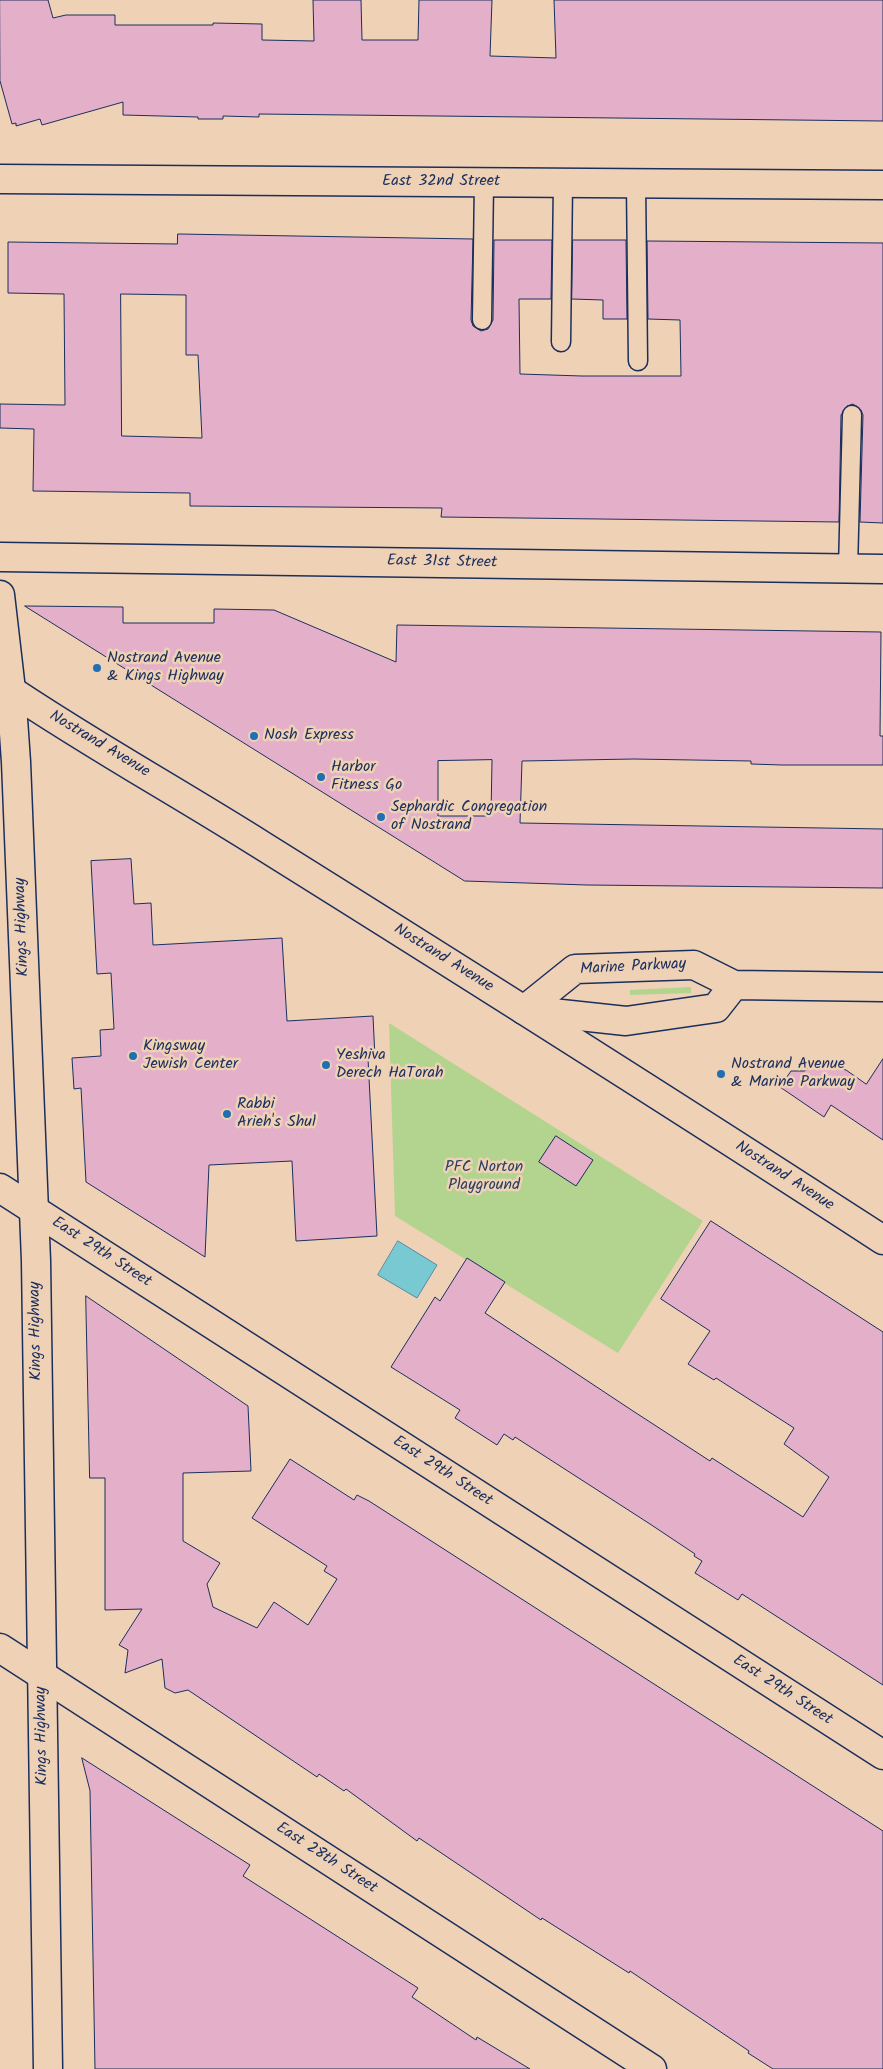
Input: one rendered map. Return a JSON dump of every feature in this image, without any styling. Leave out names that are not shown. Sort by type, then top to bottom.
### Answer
[{"type":"street","name":"East 32nd Street","points":[[0,179],[883,185]]},
{"type":"street","name":"East 31st Street","points":[[0,557],[883,569]]},
{"type":"street","name":"Kings Highway","points":[[0,595],[6,687],[16,762],[35,1211],[48,2069]]},
{"type":"street","name":"Nostrand Avenue","points":[[6,687],[199,805],[883,1240]]},
{"type":"street","name":"Marine Parkway","points":[[524,1010],[575,969],[694,965],[734,986],[883,988]]},
{"type":"street","points":[[524,1010],[626,1021],[716,1008],[734,986]]},
{"type":"street","name":"East 29th Street","points":[[0,1188],[883,1756]]},
{"type":"street","name":"East 28th Street","points":[[0,1648],[42,1677],[652,2069]]},
{"type":"lane","points":[[482,320],[484,183]]},
{"type":"lane","points":[[561,342],[563,183]]},
{"type":"lane","points":[[636,183],[638,361]]},
{"type":"lane","points":[[848,568],[852,416]]},
{"type":"green space","points":[[691,987],[691,993],[630,995],[630,990]]},
{"type":"green space","name":"PFC Norton Playground","points":[[389,1023],[703,1221],[618,1353],[395,1216]]},
{"type":"water","points":[[398,1241],[437,1265],[417,1298],[378,1275]]},
{"type":"building","points":[[0,0],[48,0],[53,18],[66,15],[115,15],[115,25],[262,24],[262,40],[314,41],[313,0],[361,0],[362,40],[418,40],[419,0],[492,0],[490,56],[556,58],[554,0],[883,0],[883,121],[259,114],[259,117],[223,116],[223,119],[198,119],[198,117],[123,115],[123,102],[42,125],[40,119],[16,126],[16,123],[12,124],[0,81]]},
{"type":"building","points":[[178,234],[473,239],[471,320],[473,326],[481,331],[488,329],[493,320],[494,240],[552,240],[551,299],[519,299],[520,374],[681,376],[680,320],[648,319],[647,241],[883,243],[883,523],[860,522],[863,415],[861,410],[853,404],[847,406],[841,415],[839,522],[441,517],[442,508],[190,506],[190,493],[33,491],[34,429],[0,428],[0,404],[65,405],[64,294],[8,293],[8,242],[177,244]],"holes":[[[121,294],[186,295],[186,355],[198,355],[202,438],[122,436]]]},
{"type":"building","points":[[573,240],[626,240],[627,319],[603,319],[603,300],[572,299]]},
{"type":"building","points":[[25,606],[123,607],[123,623],[214,623],[214,609],[274,610],[396,662],[397,625],[881,632],[880,736],[883,736],[883,765],[782,765],[751,764],[751,761],[634,759],[522,761],[520,823],[883,829],[883,888],[587,885],[465,881]],"holes":[[[492,760],[491,816],[438,816],[438,761]]]},
{"type":"building","points":[[131,859],[134,904],[151,903],[153,945],[282,938],[287,1021],[373,1016],[375,1058],[368,1058],[377,1236],[296,1241],[292,1161],[209,1165],[205,1257],[86,1182],[81,1088],[74,1089],[72,1058],[101,1056],[100,1030],[114,1029],[111,973],[97,974],[91,861]]},
{"type":"building","points":[[883,1059],[883,1140],[831,1105],[824,1117],[780,1087],[791,1071],[805,1071],[812,1062],[846,1070],[866,1084]]},
{"type":"building","points":[[556,1136],[593,1160],[576,1186],[539,1162]]},
{"type":"building","points":[[711,1221],[883,1332],[883,1685],[742,1594],[738,1600],[695,1573],[702,1561],[694,1556],[695,1554],[650,1524],[515,1437],[513,1440],[504,1434],[497,1445],[455,1418],[460,1410],[391,1367],[435,1297],[440,1301],[467,1258],[505,1282],[485,1313],[710,1461],[712,1458],[803,1517],[829,1477],[784,1444],[794,1428],[716,1378],[714,1380],[688,1364],[710,1331],[661,1299]]},
{"type":"building","points":[[86,1296],[248,1406],[251,1471],[183,1473],[183,1541],[220,1563],[207,1584],[213,1607],[257,1628],[274,1602],[308,1625],[337,1579],[324,1571],[327,1566],[252,1518],[290,1459],[354,1500],[357,1495],[369,1501],[883,1831],[883,2069],[773,2069],[630,1971],[629,1973],[542,1918],[541,1920],[419,1838],[417,1841],[346,1789],[344,1791],[319,1774],[317,1777],[188,1690],[175,1693],[165,1688],[162,1659],[125,1673],[128,1650],[119,1645],[142,1609],[105,1610],[105,1478],[90,1478]]},
{"type":"building","points":[[82,1758],[250,1865],[243,1876],[418,1988],[412,1997],[476,2040],[477,2037],[530,2069],[95,2069],[90,1791]]},
{"type":"place","name":"Nostrand Avenue & Kings Highway","points":[[97,668]]},
{"type":"place","name":"Nosh Express","points":[[254,736]]},
{"type":"place","name":"Harbor Fitness Go","points":[[321,777]]},
{"type":"place","name":"Sephardic Congregation of Nostrand","points":[[381,817]]},
{"type":"place","name":"Kingsway Jewish Center","points":[[133,1056]]},
{"type":"place","name":"Yeshiva Derech HaTorah","points":[[326,1065]]},
{"type":"place","name":"Nostrand Avenue & Marine Parkway","points":[[721,1074]]},
{"type":"place","name":"Rabbi Arieh's Shul","points":[[227,1114]]}]
